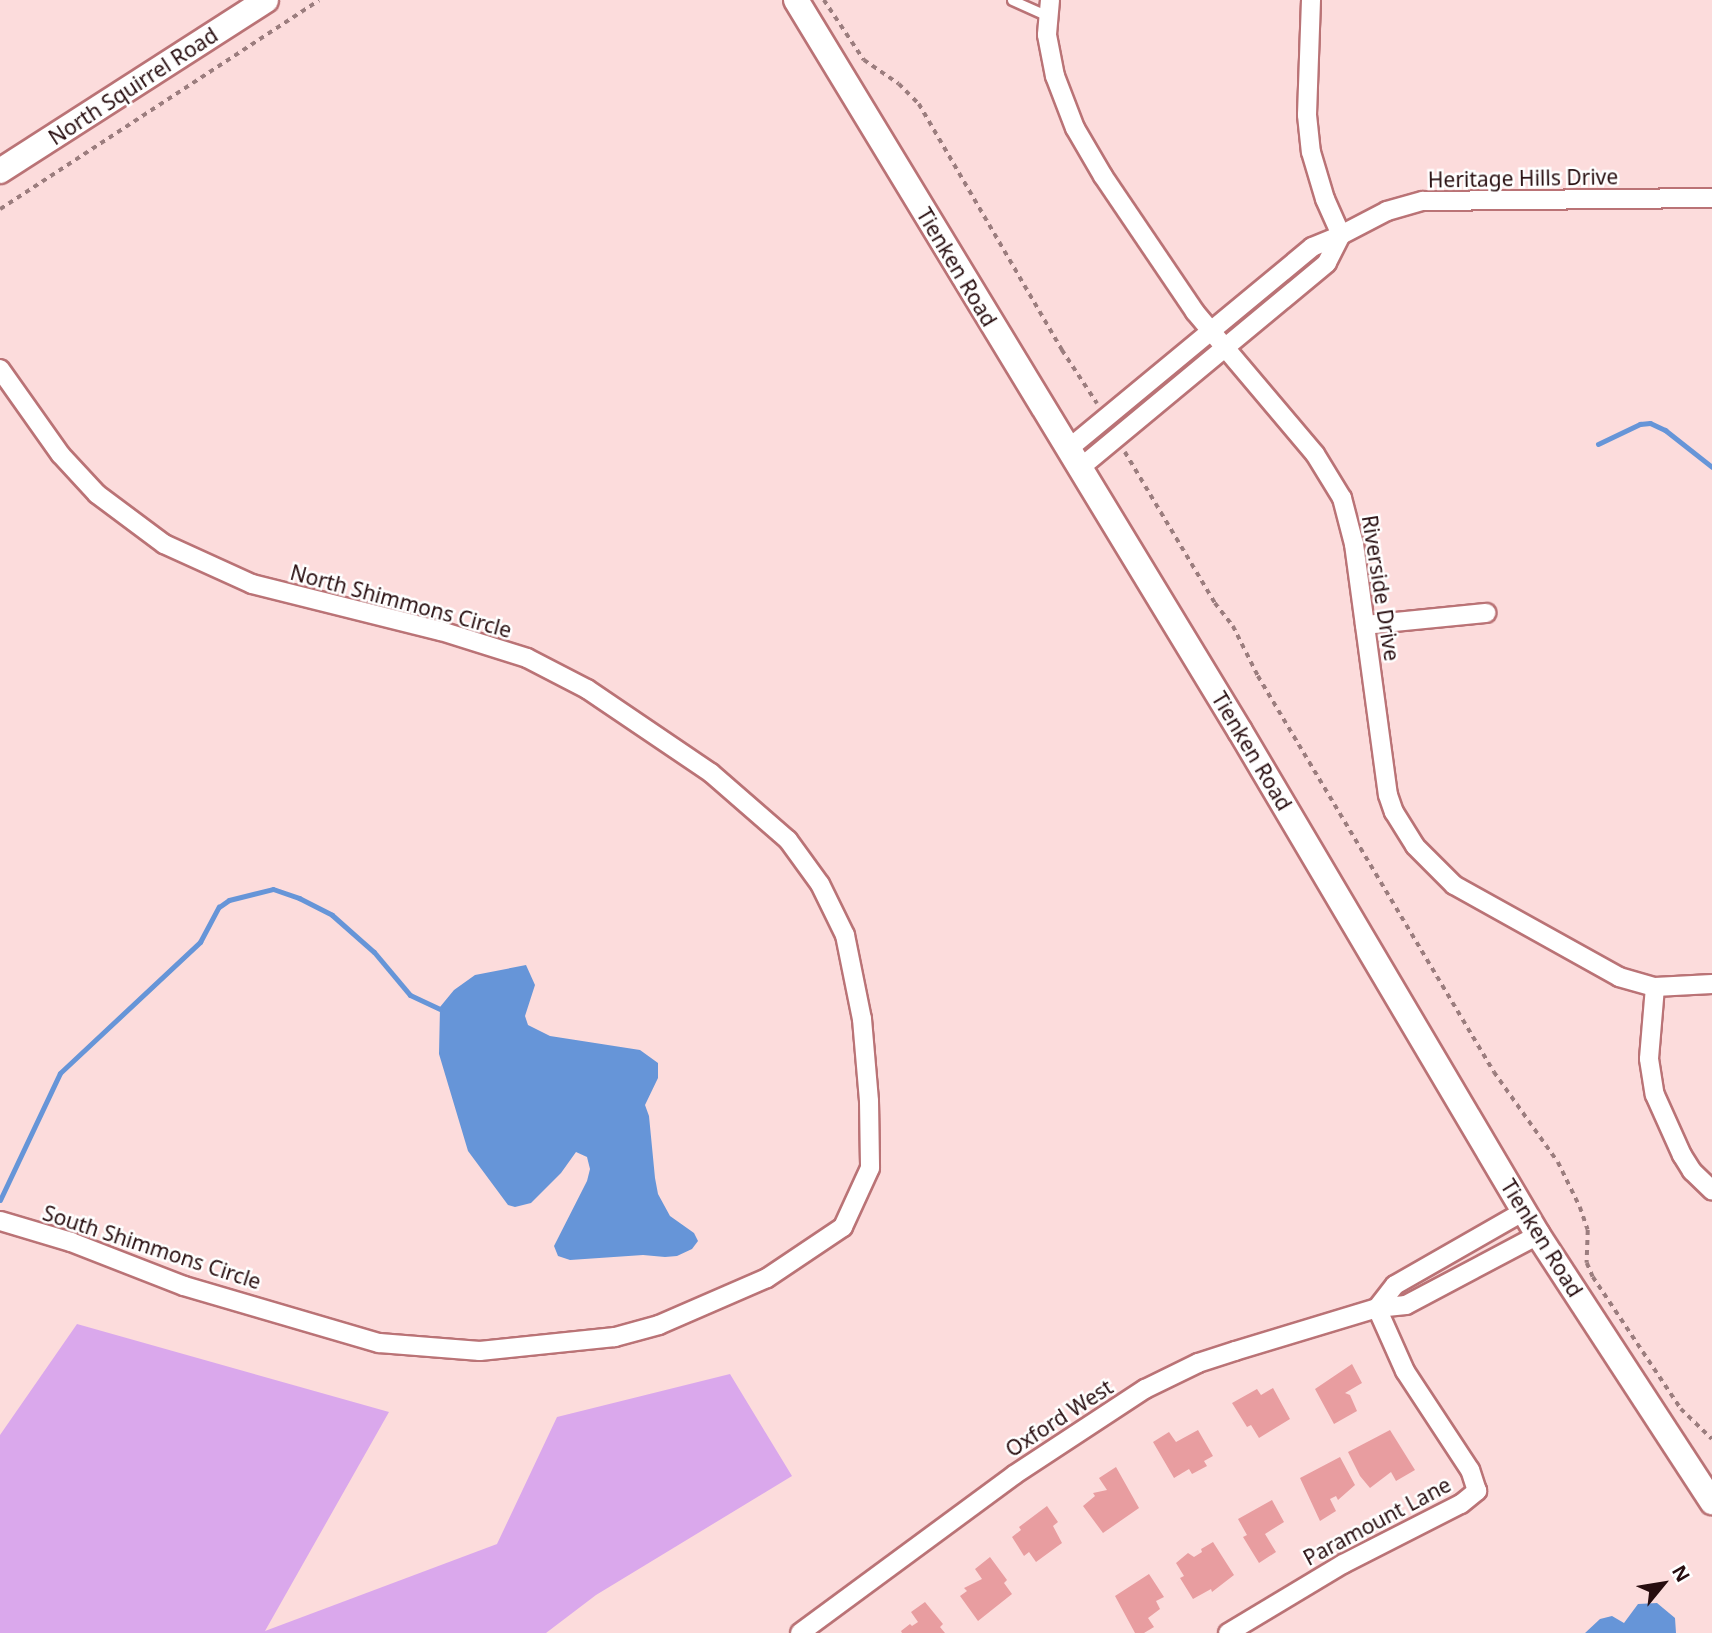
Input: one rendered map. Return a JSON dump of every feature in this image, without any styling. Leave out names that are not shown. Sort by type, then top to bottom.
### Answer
[{"type":"street","name":"North Squirrel Road","points":[[0,172],[266,0]]},
{"type":"street","name":"Tienken Road","points":[[796,0],[1240,731],[1538,1235],[1711,1501]]},
{"type":"street","points":[[1073,459],[1117,438],[1327,263],[1341,234],[1325,200],[1311,152],[1307,115],[1311,0]]},
{"type":"street","name":"Riverside Drive","points":[[1049,8],[1047,35],[1055,76],[1075,128],[1137,230],[1210,331],[1315,454],[1342,498],[1354,544],[1388,795],[1394,812],[1415,846],[1454,885],[1619,977],[1655,987],[1712,984]]},
{"type":"street","name":"Heritage Hills Drive","points":[[1073,459],[1106,418],[1312,247],[1387,211],[1423,201],[1712,198]]},
{"type":"street","name":"North Shimmons Circle","points":[[0,369],[61,455],[97,494],[164,544],[252,584],[440,631],[527,659],[587,690],[644,728],[711,773],[788,841],[820,884],[845,935],[862,1019],[869,1101],[870,1168],[843,1227],[812,1251],[767,1279],[671,1321],[615,1337],[572,1343],[480,1350],[417,1347],[379,1342],[289,1318]]},
{"type":"street","points":[[1365,625],[1486,612]]},
{"type":"street","points":[[1655,987],[1649,1059],[1655,1095],[1682,1155],[1692,1171],[1712,1190]]},
{"type":"street","points":[[1377,1308],[1395,1285],[1524,1210]]},
{"type":"street","name":"South Shimmons Circle","points":[[0,1221],[71,1242],[184,1286],[289,1318]]},
{"type":"street","name":"Oxford West","points":[[800,1633],[1014,1475],[1144,1389],[1198,1363],[1377,1308],[1406,1306],[1538,1235]]},
{"type":"street","name":"Paramount Lane","points":[[1228,1633],[1343,1564],[1461,1504],[1477,1490],[1470,1471],[1405,1371],[1377,1308]]},
{"type":"lane","points":[[1012,0],[1049,8]]},
{"type":"path","points":[[0,209],[319,0]]},
{"type":"path","points":[[824,0],[864,60],[899,84],[919,104],[1062,350],[1106,418]]},
{"type":"path","points":[[1117,438],[1214,603],[1233,626],[1258,676],[1494,1072],[1558,1162],[1588,1230],[1587,1262],[1593,1277],[1681,1409],[1712,1439]]},
{"type":"shaded area","points":[[77,1324],[389,1412],[265,1631],[497,1544],[557,1417],[730,1374],[792,1476],[596,1595],[546,1633],[0,1633],[0,1435]]},
{"type":"water","points":[[526,965],[535,985],[525,1016],[528,1025],[550,1036],[640,1050],[658,1063],[658,1078],[645,1105],[649,1116],[655,1178],[658,1194],[670,1216],[694,1233],[698,1241],[692,1249],[677,1256],[665,1257],[643,1255],[570,1260],[558,1256],[554,1246],[587,1181],[590,1169],[587,1157],[576,1152],[561,1173],[531,1203],[515,1207],[508,1205],[468,1151],[439,1054],[440,1007],[454,990],[475,975]]},
{"type":"water","points":[[1657,1603],[1675,1618],[1676,1633],[1585,1633],[1600,1619],[1612,1616],[1624,1623],[1638,1604]]},
{"type":"building","points":[[1352,1364],[1362,1383],[1345,1393],[1350,1395],[1357,1411],[1334,1424],[1315,1389]]},
{"type":"building","points":[[1273,1388],[1290,1419],[1259,1438],[1251,1425],[1247,1427],[1232,1403],[1257,1389],[1261,1395]]},
{"type":"building","points":[[1198,1430],[1213,1456],[1204,1461],[1207,1466],[1192,1474],[1189,1469],[1174,1478],[1153,1442],[1169,1432],[1176,1442]]},
{"type":"building","points":[[1390,1430],[1415,1470],[1396,1481],[1391,1472],[1370,1488],[1360,1476],[1348,1452]]},
{"type":"building","points":[[1340,1457],[1355,1485],[1338,1500],[1336,1496],[1330,1499],[1336,1511],[1320,1521],[1300,1478]]},
{"type":"building","points":[[1116,1467],[1139,1508],[1103,1533],[1083,1506],[1095,1496],[1093,1493],[1107,1490],[1099,1478]]},
{"type":"building","points":[[1272,1500],[1284,1522],[1265,1534],[1276,1552],[1259,1563],[1243,1537],[1247,1535],[1238,1519]]},
{"type":"building","points":[[1047,1506],[1058,1522],[1053,1526],[1062,1543],[1036,1562],[1029,1552],[1024,1556],[1012,1537],[1021,1530],[1019,1527]]},
{"type":"building","points":[[1213,1542],[1234,1575],[1212,1592],[1211,1589],[1193,1599],[1180,1578],[1184,1576],[1176,1563],[1188,1553],[1194,1557]]},
{"type":"building","points":[[990,1557],[1007,1580],[1004,1583],[1012,1594],[978,1621],[960,1596],[967,1591],[964,1588],[982,1579],[975,1569]]},
{"type":"building","points":[[1149,1574],[1164,1597],[1156,1601],[1160,1609],[1148,1618],[1154,1627],[1144,1633],[1135,1633],[1115,1596]]},
{"type":"building","points":[[925,1602],[943,1624],[940,1627],[945,1633],[902,1633],[910,1624],[912,1626],[918,1622],[911,1612]]},
{"type":"waterway","points":[[1598,444],[1640,424],[1650,423],[1665,430],[1712,467]]},
{"type":"waterway","points":[[0,1200],[60,1073],[200,942],[219,907],[229,900],[273,889],[299,898],[332,915],[374,952],[410,995],[440,1009]]}]
